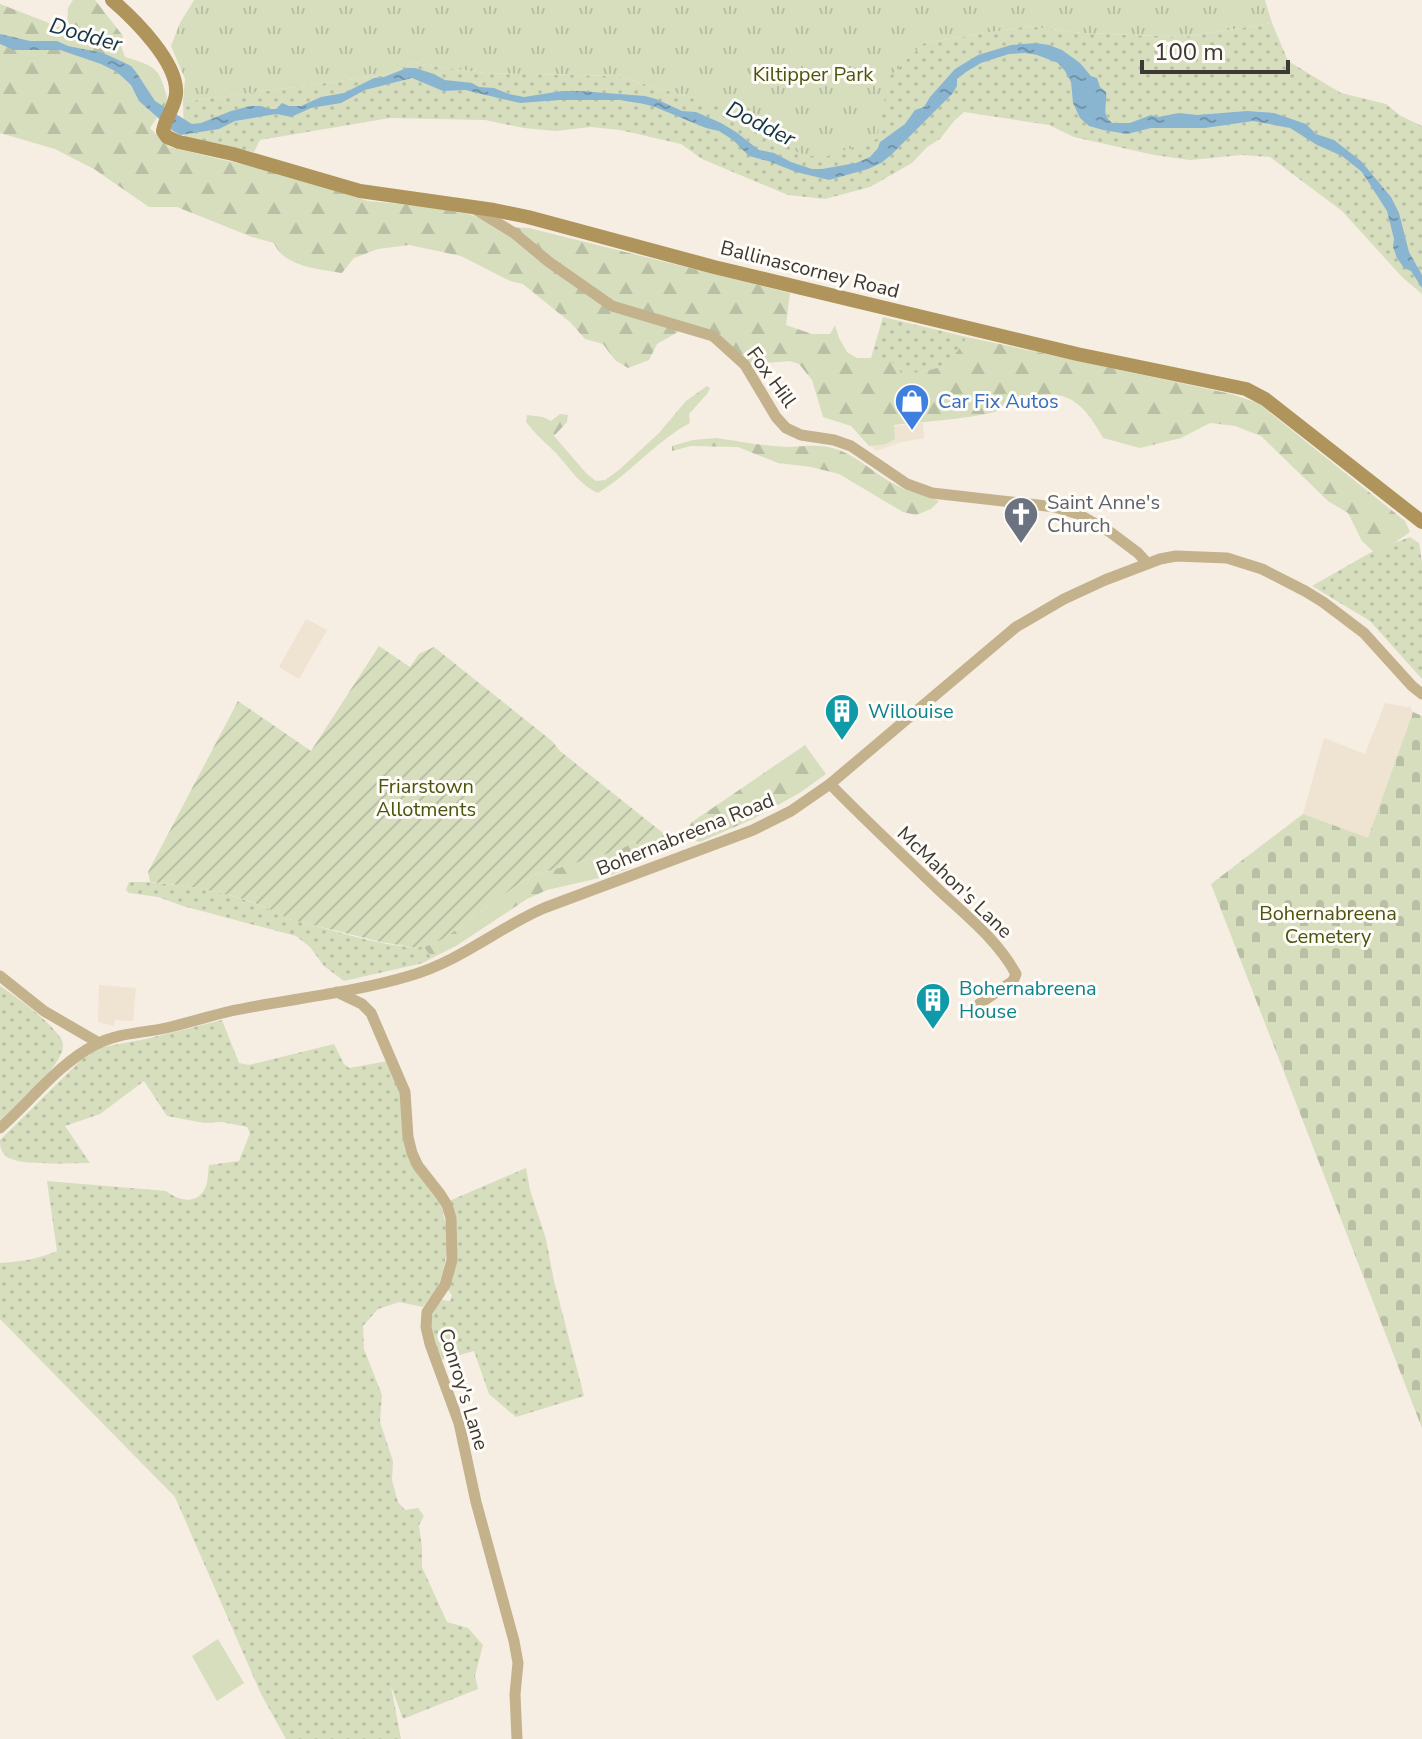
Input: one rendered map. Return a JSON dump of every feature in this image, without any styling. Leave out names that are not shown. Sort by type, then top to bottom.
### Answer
[{"type":"main road","name":"Ballinascorney Road","points":[[112,0],[149,37],[174,80],[177,91],[163,131],[167,137],[179,142],[245,157],[360,191],[528,217],[714,267],[1077,354],[1246,389],[1265,399],[1422,522]]},
{"type":"street","name":"Fox Hill","points":[[469,206],[514,233],[612,306],[713,336],[745,365],[786,428],[801,435],[851,446],[907,484],[932,493],[1055,507],[1078,514],[1110,532],[1147,563]]},
{"type":"street","name":"Bohernabreena Road","points":[[99,1043],[231,1011],[424,972],[525,916],[773,821],[830,784],[1016,627],[1064,599],[1147,563],[1176,556],[1209,556],[1262,569],[1305,591],[1356,626],[1422,694]]},
{"type":"street","name":"McMahon's Lane","points":[[830,784],[969,918],[1010,964],[1016,974],[1013,981],[979,1004]]},
{"type":"street","points":[[0,976],[44,1011],[99,1043],[69,1062],[0,1128]]},
{"type":"street","name":"Conroy's Lane","points":[[337,991],[362,1004],[371,1013],[405,1092],[412,1153],[447,1205],[451,1218],[452,1260],[445,1285],[427,1312],[426,1327],[459,1423],[476,1502],[514,1641],[518,1663],[515,1694],[517,1739]]},
{"type":"shaded area","points":[[923,423],[924,438],[876,451],[857,430]]},
{"type":"shaded area","points":[[306,619],[327,630],[299,679],[279,667]]},
{"type":"shaded area","points":[[1385,703],[1410,706],[1413,712],[1368,839],[1303,814],[1324,738],[1365,754]]},
{"type":"shaded area","points":[[99,985],[136,988],[133,1021],[115,1020],[114,1026],[98,1022]]},
{"type":"green space","points":[[73,0],[95,0],[123,36],[121,46],[125,57],[150,66],[159,75],[168,101],[150,128],[169,147],[275,172],[368,201],[469,214],[503,227],[529,228],[790,293],[786,325],[812,334],[830,334],[835,325],[847,352],[857,358],[878,358],[893,363],[902,374],[940,366],[953,356],[967,337],[1231,394],[1258,403],[1405,521],[1410,532],[1377,555],[1362,541],[1348,513],[1328,501],[1261,436],[1235,426],[1210,423],[1181,438],[1140,448],[1103,438],[1082,408],[1074,402],[1065,397],[1043,395],[1025,398],[983,415],[894,425],[895,439],[886,444],[869,446],[851,426],[823,417],[812,380],[799,364],[790,361],[753,364],[690,325],[657,344],[649,360],[628,368],[615,360],[603,344],[585,339],[571,323],[523,284],[510,281],[461,256],[409,245],[378,249],[354,258],[342,273],[294,262],[274,243],[177,207],[149,207],[94,169],[55,149],[0,133],[0,4],[67,30],[68,8]]},
{"type":"green space","name":"Kiltipper Park","points":[[194,0],[1265,0],[1272,23],[1183,37],[1082,33],[1028,26],[924,43],[889,77],[877,139],[822,158],[799,153],[727,108],[617,76],[485,73],[413,63],[385,75],[183,102],[185,79],[171,46]]},
{"type":"green space","points":[[1272,23],[1288,61],[1341,93],[1386,104],[1401,116],[1422,126],[1422,294],[1403,278],[1342,211],[1270,157],[1242,155],[1190,160],[1154,155],[1074,137],[1049,125],[964,112],[940,139],[912,163],[870,187],[825,199],[788,195],[702,159],[681,144],[620,130],[591,127],[556,131],[485,120],[390,118],[260,140],[254,152],[184,138],[183,102],[385,75],[413,63],[485,73],[617,76],[696,99],[888,77],[924,43],[1028,26],[1082,33],[1183,37]]},
{"type":"green space","points":[[883,317],[967,337],[954,358],[935,370],[902,375],[871,358]]},
{"type":"green space","points":[[707,386],[710,388],[707,394],[689,414],[690,423],[598,493],[581,481],[526,422],[527,415],[551,421],[560,414],[568,415],[567,422],[554,436],[587,474],[596,481],[605,480],[659,433],[686,401]]},
{"type":"green space","points":[[716,438],[772,446],[833,448],[898,486],[939,501],[931,509],[916,515],[903,512],[839,474],[778,463],[738,447],[691,446],[672,451],[672,446]]},
{"type":"green space","points":[[1410,537],[1419,543],[1422,562],[1422,679],[1370,621],[1312,586],[1375,550]]},
{"type":"green space","name":"Friarstown Allotments","points":[[379,646],[410,667],[419,654],[434,647],[673,841],[659,848],[656,854],[647,856],[634,841],[620,850],[534,875],[443,939],[424,947],[381,942],[289,919],[221,893],[150,882],[148,872],[238,701],[311,751]]},
{"type":"green space","name":"Bohernabreena Cemetery","points":[[1413,712],[1422,716],[1422,1428],[1211,884],[1303,814],[1368,838]]},
{"type":"green space","points":[[805,745],[826,774],[753,819],[700,842],[684,835],[692,822]]},
{"type":"green space","points":[[634,841],[647,856],[625,870],[547,890],[527,899],[456,946],[432,958],[424,947],[443,939],[534,875],[620,850]]},
{"type":"green space","points":[[129,882],[169,884],[232,896],[289,919],[356,937],[392,945],[424,947],[432,958],[423,963],[344,981],[324,966],[310,947],[296,936],[158,897],[129,893],[126,890]]},
{"type":"green space","points":[[0,986],[46,1021],[63,1044],[48,1074],[0,1120]]},
{"type":"green space","points":[[222,1020],[239,1063],[249,1065],[334,1044],[349,1068],[388,1061],[402,1099],[404,1126],[442,1209],[447,1229],[443,1272],[438,1287],[423,1307],[399,1302],[378,1309],[363,1326],[364,1349],[382,1395],[380,1422],[393,1461],[392,1480],[398,1502],[405,1510],[418,1508],[424,1516],[419,1525],[422,1567],[447,1622],[468,1628],[483,1645],[475,1676],[478,1689],[403,1719],[391,1686],[401,1739],[286,1739],[261,1694],[175,1497],[0,1319],[0,1263],[29,1260],[57,1251],[47,1181],[166,1191],[182,1199],[193,1199],[206,1186],[209,1165],[239,1161],[250,1133],[247,1127],[167,1116],[144,1081],[100,1114],[65,1126],[90,1163],[14,1160],[3,1153],[0,1140],[82,1059],[103,1047]]},
{"type":"green space","points":[[526,1168],[584,1396],[516,1417],[489,1394],[474,1351],[441,1360],[432,1336],[431,1322],[442,1300],[450,1301],[452,1295],[448,1290],[449,1201]]},
{"type":"green space","points":[[218,1639],[244,1683],[217,1701],[192,1656]]},
{"type":"water","points":[[0,34],[30,41],[57,41],[103,53],[123,62],[136,72],[155,101],[192,124],[250,106],[276,109],[282,103],[301,106],[321,97],[344,93],[374,78],[415,68],[445,80],[472,83],[524,97],[562,91],[645,96],[682,111],[696,112],[736,132],[759,150],[812,169],[856,163],[870,157],[880,142],[905,124],[915,110],[924,107],[955,69],[978,55],[1011,45],[1049,45],[1062,50],[1097,78],[1106,92],[1105,109],[1113,123],[1130,123],[1151,115],[1158,117],[1179,113],[1274,113],[1306,124],[1316,134],[1334,140],[1361,161],[1391,197],[1399,213],[1409,252],[1422,275],[1422,288],[1411,271],[1404,268],[1397,258],[1387,211],[1362,172],[1342,156],[1290,128],[1253,121],[1205,128],[1151,128],[1127,134],[1089,126],[1080,118],[1073,103],[1071,82],[1065,71],[1058,63],[1026,53],[1009,54],[981,63],[966,72],[957,79],[952,94],[881,163],[829,180],[749,156],[719,131],[644,104],[620,100],[520,103],[465,90],[443,91],[412,78],[365,90],[341,103],[311,108],[291,117],[270,115],[235,121],[219,129],[181,135],[139,101],[131,85],[117,72],[60,50],[14,50],[0,44]]},
{"type":"place","name":"Car Fix Autos","points":[[912,432]]},
{"type":"place","name":"Saint Anne's Church","points":[[1021,545]]},
{"type":"place","name":"Willouise","points":[[842,742]]},
{"type":"place","name":"Bohernabreena House","points":[[933,1031]]},
{"type":"water label","name":"Dodder","points":[[86,34]]},
{"type":"water label","name":"Dodder","points":[[761,123]]}]
